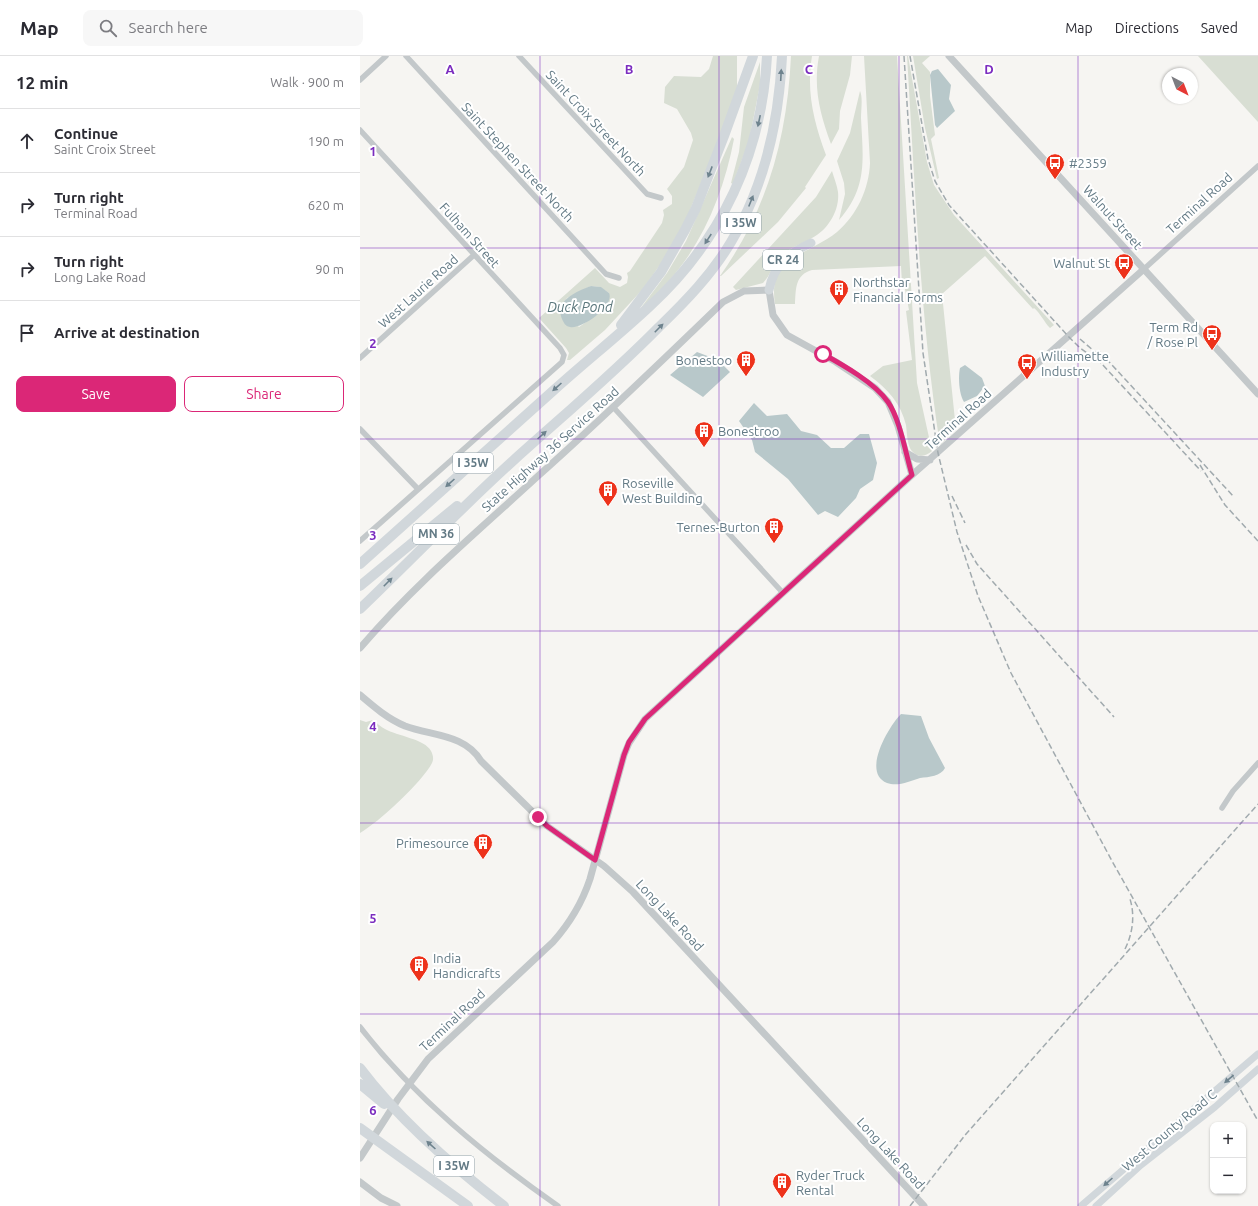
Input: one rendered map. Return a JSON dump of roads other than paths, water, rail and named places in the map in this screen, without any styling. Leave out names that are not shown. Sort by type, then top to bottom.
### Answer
[{"type":"highway","points":[[586,361],[632,311],[674,252],[696,208],[753,56]]},
{"type":"highway","name":"I 35W","points":[[360,564],[586,361],[651,306],[676,281],[717,225],[737,188],[752,148],[763,100],[767,56]]},
{"type":"highway","name":"I 35W","points":[[360,586],[513,460],[632,356],[688,298],[721,257],[742,221],[768,154],[778,108],[782,56]]},
{"type":"highway","name":"CR 24","points":[[769,290],[773,275],[782,261],[795,250],[811,243]]},
{"type":"highway","name":"MN 36","points":[[360,609],[513,460]]},
{"type":"highway","name":"I 35W","points":[[360,1068],[407,1122],[461,1172],[504,1206]]},
{"type":"highway","points":[[360,1084],[407,1122]]},
{"type":"highway","name":"I 35W","points":[[360,1128],[468,1206]]},
{"type":"highway","points":[[360,1136],[458,1200]]},
{"type":"main road","name":"West County Road C","points":[[1081,1206],[1258,1054]]},
{"type":"main road","name":"West County Road C","points":[[1096,1206],[1155,1154],[1215,1107],[1258,1069]]},
{"type":"main road","points":[[1148,1147],[1155,1154]]},
{"type":"street","points":[[360,80],[386,56]]},
{"type":"street","name":"Saint Stephen Street North","points":[[406,56],[606,274],[618,278]]},
{"type":"street","name":"Saint Croix Street North","points":[[519,56],[647,194],[661,198]]},
{"type":"street","name":"Walnut Street","points":[[949,56],[1258,394]]},
{"type":"street","name":"Fulham Street","points":[[360,130],[560,348],[564,355],[562,362],[418,489]]},
{"type":"street","name":"Terminal Road","points":[[360,1158],[407,1085],[443,1044],[563,931],[585,893],[619,770],[629,742],[637,730],[657,707],[912,475],[1258,166]]},
{"type":"street","name":"West Laurie Road","points":[[360,358],[474,255]]},
{"type":"street","name":"State Highway 36 Service Road","points":[[360,648],[403,601],[441,563],[614,408],[729,298],[749,290],[769,290]]},
{"type":"street","name":"CR 24","points":[[769,290],[769,298],[773,314],[787,334],[856,375],[875,388],[888,402],[898,426],[912,475]]},
{"type":"street","points":[[614,408],[783,593]]},
{"type":"street","points":[[360,429],[418,489],[360,541]]},
{"type":"street","points":[[905,452],[917,459],[930,460]]},
{"type":"street","name":"Long Lake Road","points":[[360,695],[393,721],[443,736],[467,746],[476,753],[481,761],[547,826],[595,860],[633,892],[924,1206]]},
{"type":"street","points":[[1222,808],[1233,791],[1258,763]]},
{"type":"street","points":[[360,1027],[399,1072],[449,1122],[492,1159],[558,1206]]},
{"type":"street","points":[[360,1182],[381,1198],[397,1206]]},
{"type":"water","points":[[938,69],[951,85],[949,99],[955,111],[937,128],[935,125],[930,75],[932,71]]},
{"type":"water","name":"Duck Pond","points":[[591,286],[601,287],[609,293],[607,304],[596,316],[582,325],[575,327],[567,326],[562,319],[560,312],[564,302],[574,294]]},
{"type":"water","points":[[697,352],[718,360],[730,372],[703,397],[670,375]]},
{"type":"water","points":[[965,365],[982,378],[985,386],[977,396],[964,402],[959,385],[959,376],[960,368]]},
{"type":"water","points":[[754,403],[767,416],[787,414],[801,431],[817,435],[831,448],[844,448],[860,434],[869,434],[877,463],[873,480],[860,489],[856,498],[838,517],[825,511],[818,515],[788,479],[755,452],[752,440],[739,421]]},
{"type":"water","points":[[901,714],[921,716],[929,738],[945,768],[941,773],[934,776],[895,784],[887,783],[880,778],[877,770],[877,760],[880,749],[890,728]]},
{"type":"railway","points":[[904,56],[923,353],[938,453],[957,532],[978,596],[1011,673],[1112,861],[1258,1121]]},
{"type":"railway","points":[[910,56],[928,159],[935,181],[949,205],[1068,336],[1080,348],[1101,363],[1201,471]]},
{"type":"railway","points":[[1080,339],[1102,358]]},
{"type":"railway","points":[[1100,352],[1234,497]]},
{"type":"railway","points":[[1200,465],[1225,505],[1258,541]]},
{"type":"railway","points":[[952,496],[965,523]]},
{"type":"railway","points":[[966,545],[977,564],[1114,717]]},
{"type":"railway","points":[[910,1206],[966,1134],[1258,804]]},
{"type":"railway","points":[[1125,949],[1130,937],[1133,918],[1130,899]]},
{"type":"place","name":"#2359","points":[[1055,180]]},
{"type":"place","name":"Walnut St","points":[[1124,280]]},
{"type":"place","name":"Northstar Financial Forms","points":[[839,306]]},
{"type":"place","name":"Term Rd / Rose Pl","points":[[1212,351]]},
{"type":"place","name":"Bonestoo","points":[[746,377]]},
{"type":"place","name":"Williamette Industry","points":[[1027,380]]},
{"type":"place","name":"Bonestroo","points":[[704,448]]},
{"type":"place","name":"Roseville West Building","points":[[608,507]]},
{"type":"place","name":"Ternes-Burton","points":[[774,544]]},
{"type":"place","name":"Primesource","points":[[483,860]]},
{"type":"place","name":"India Handicrafts","points":[[419,982]]},
{"type":"place","name":"Ryder Truck Rental","points":[[782,1199]]}]
